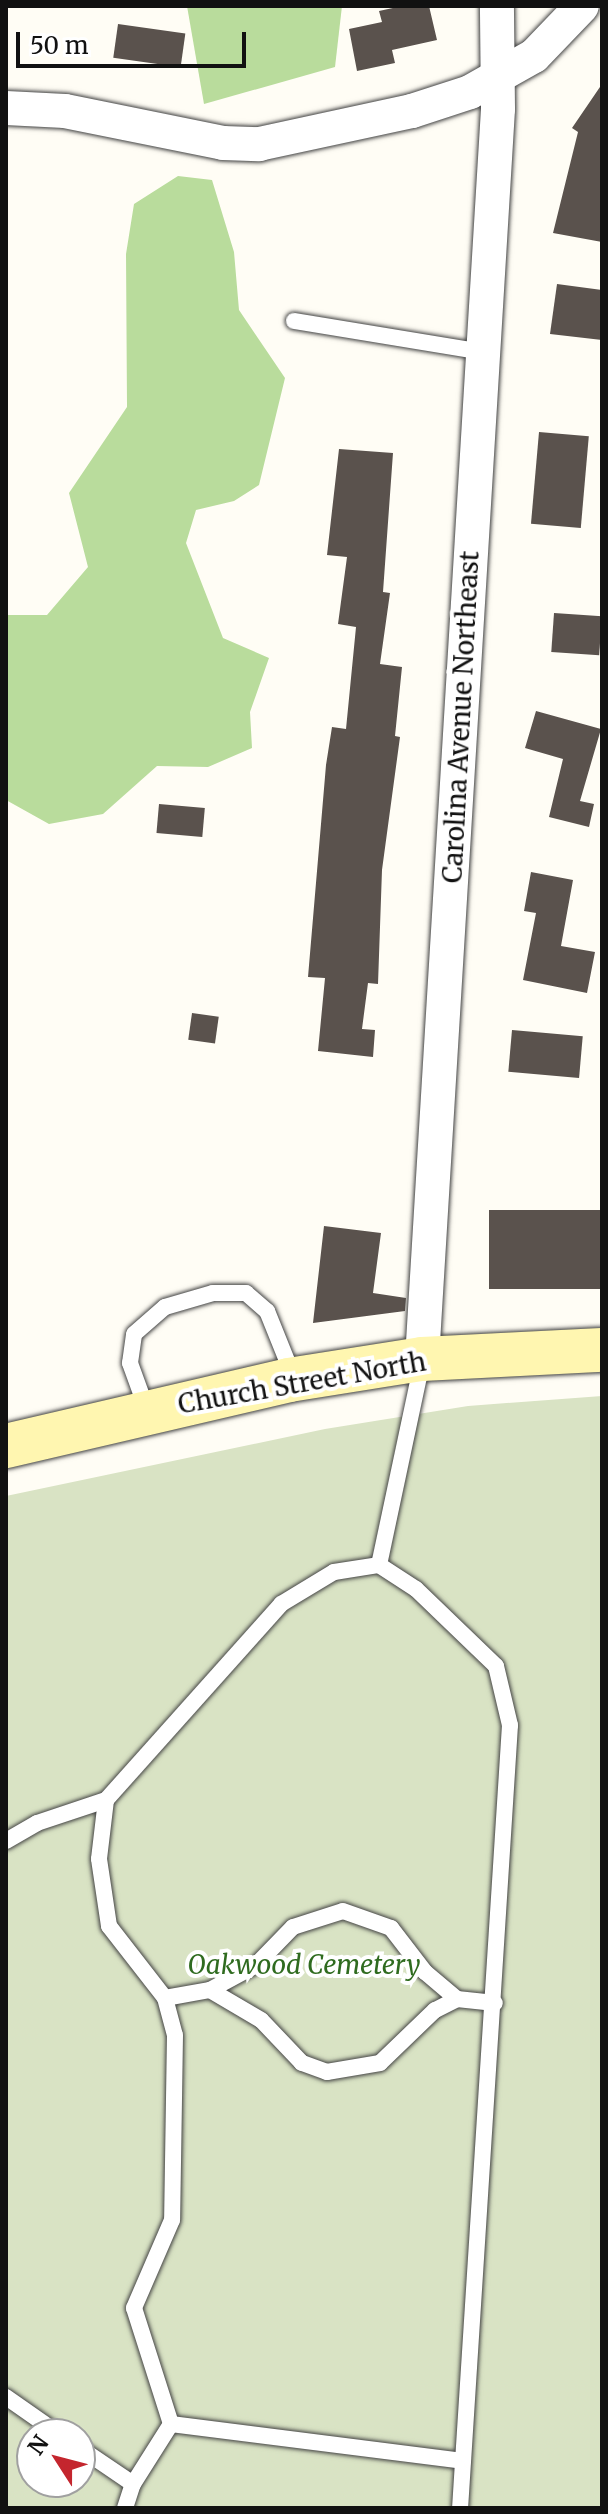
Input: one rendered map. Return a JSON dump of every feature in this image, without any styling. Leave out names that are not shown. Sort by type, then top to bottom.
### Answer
[{"type":"main road","name":"Church Street North","points":[[6,1446],[147,1411],[295,1380],[422,1359],[602,1350]]},
{"type":"street","name":"Carolina Avenue Northeast","points":[[422,1359],[499,75],[497,6]]},
{"type":"street","points":[[6,108],[65,111],[223,143],[259,144],[412,111],[499,75],[534,56],[582,6]]},
{"type":"lane","points":[[294,321],[483,352]]},
{"type":"lane","points":[[147,1411],[130,1363],[134,1334],[165,1307],[213,1293],[246,1293],[267,1311],[295,1380]]},
{"type":"lane","points":[[379,1565],[422,1359]]},
{"type":"lane","points":[[6,1841],[37,1823],[106,1800],[281,1604],[334,1572],[379,1565],[416,1589],[496,1666],[510,1725],[495,2003],[460,2508]]},
{"type":"lane","points":[[106,1800],[99,1859],[109,1926],[165,1998],[177,2072],[172,2220],[134,2308],[171,2424]]},
{"type":"lane","points":[[165,1998],[210,1990],[256,1965],[293,1927],[343,1911],[391,1928],[425,1972],[457,1999]]},
{"type":"lane","points":[[210,1990],[261,2020],[302,2063],[327,2072],[380,2063],[435,2010],[457,1999],[495,2003]]},
{"type":"lane","points":[[6,2397],[36,2418]]},
{"type":"lane","points":[[171,2424],[463,2461]]},
{"type":"lane","points":[[125,2508],[133,2484],[171,2424]]},
{"type":"lane","points":[[96,2459],[133,2484]]},
{"type":"green space","points":[[187,6],[342,6],[335,67],[204,104]]},
{"type":"green space","points":[[178,176],[212,180],[234,252],[239,310],[285,378],[259,485],[234,501],[196,510],[186,543],[223,638],[269,658],[250,712],[252,748],[208,767],[157,766],[103,814],[49,824],[6,800],[6,615],[47,615],[88,567],[69,493],[127,407],[126,254],[134,204]]},
{"type":"green space","name":"Oakwood Cemetery","points":[[602,1396],[602,2508],[6,2508],[6,1496],[325,1429],[468,1406]]},
{"type":"building","points":[[402,6],[429,6],[437,40],[392,50],[395,63],[357,71],[349,29],[382,22],[379,11]]},
{"type":"building","points":[[118,24],[185,33],[181,67],[113,58]]},
{"type":"building","points":[[602,84],[602,242],[553,233],[578,132],[572,128]]},
{"type":"building","points":[[557,284],[602,290],[602,340],[550,334]]},
{"type":"building","points":[[539,432],[589,436],[581,528],[531,524]]},
{"type":"building","points":[[339,449],[393,453],[383,592],[390,593],[380,664],[402,667],[395,736],[400,737],[382,870],[378,984],[368,983],[362,1029],[375,1030],[373,1057],[318,1051],[325,978],[308,977],[326,765],[332,727],[346,729],[356,627],[338,624],[347,557],[327,555]]},
{"type":"building","points":[[554,613],[602,616],[599,655],[551,652]]},
{"type":"building","points":[[536,711],[601,729],[580,801],[594,804],[589,827],[549,817],[563,759],[525,748]]},
{"type":"building","points":[[159,804],[205,808],[202,837],[156,833]]},
{"type":"building","points":[[531,872],[573,880],[561,946],[595,952],[587,993],[523,980],[536,913],[524,911]]},
{"type":"building","points":[[192,1013],[219,1017],[215,1043],[188,1040]]},
{"type":"building","points":[[512,1030],[583,1036],[579,1078],[508,1072]]},
{"type":"building","points":[[489,1210],[602,1210],[602,1289],[489,1289]]},
{"type":"building","points":[[324,1226],[381,1233],[373,1293],[406,1298],[405,1311],[313,1323]]}]
